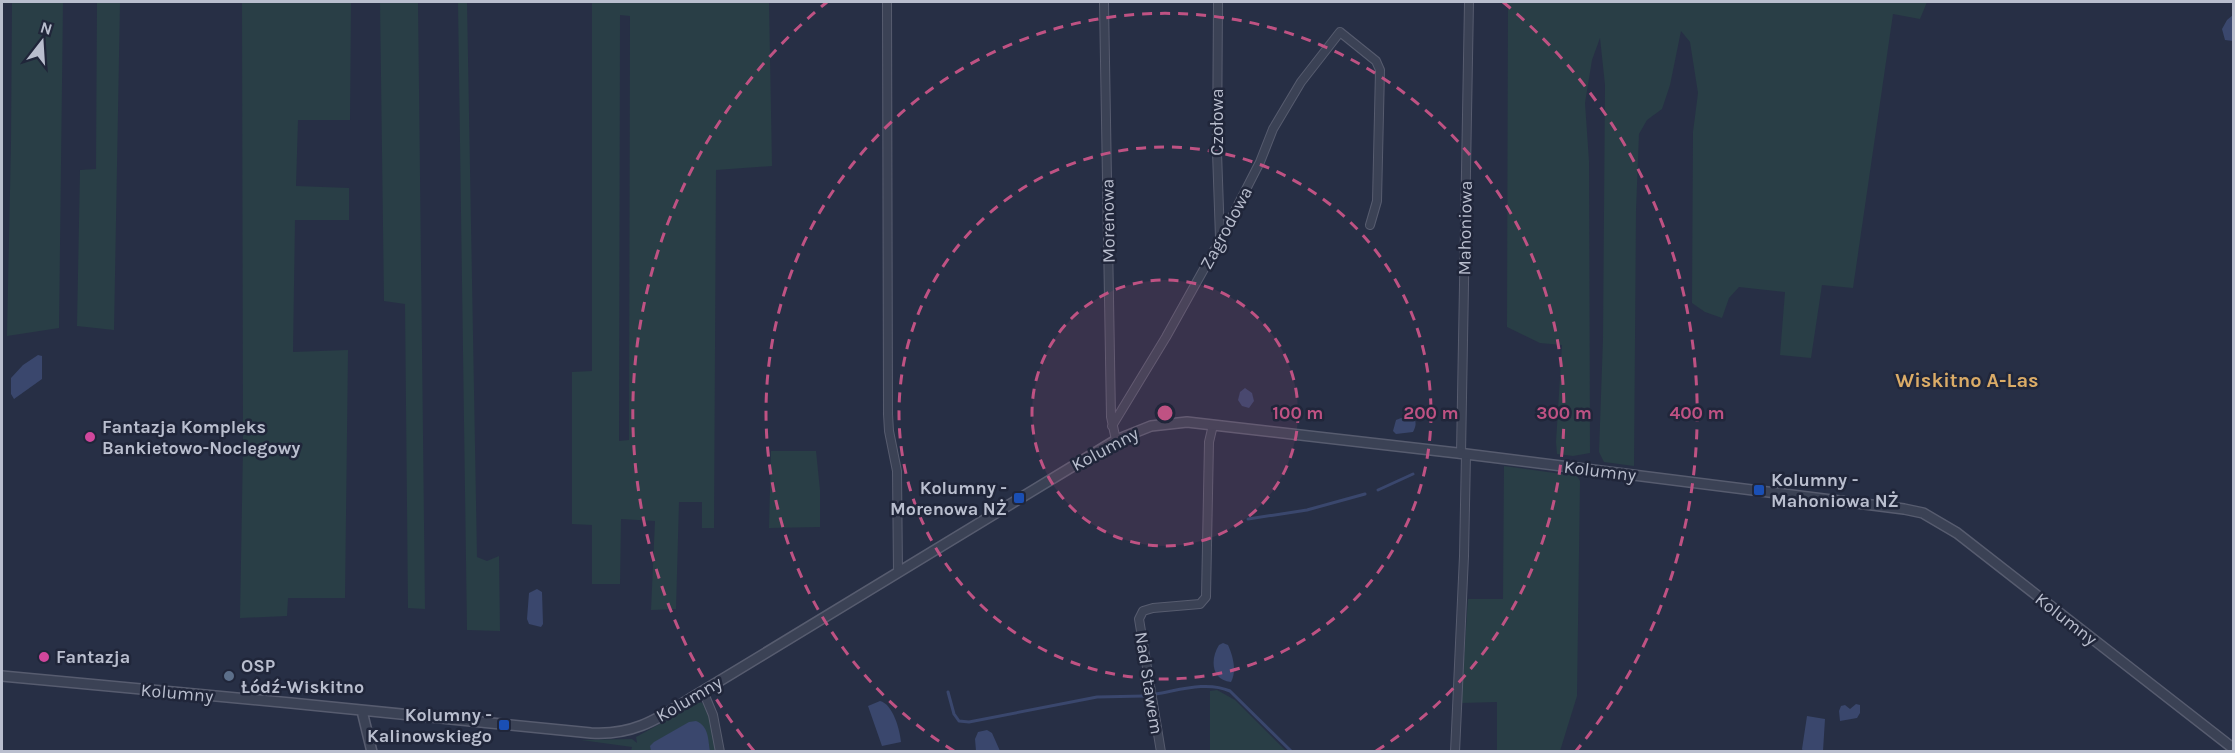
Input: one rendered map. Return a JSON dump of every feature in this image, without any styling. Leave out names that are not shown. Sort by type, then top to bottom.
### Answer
[{"type":"street","points":[[887,2],[888,414],[897,471],[898,572]]},
{"type":"street","name":"Morenowa","points":[[1104,2],[1112,426],[1116,440]]},
{"type":"street","name":"Czołowa","points":[[1218,2],[1219,242]]},
{"type":"street","name":"Mahoniowa","points":[[1455,752],[1464,556],[1469,2]]},
{"type":"street","name":"Zagrodowa","points":[[1112,426],[1167,337],[1219,242],[1260,162],[1273,129],[1301,82],[1340,32],[1376,61],[1380,70],[1377,201],[1370,225]]},
{"type":"street","name":"Kolumny","points":[[2,676],[610,734],[637,729],[1116,440],[1141,429],[1163,423],[1187,422],[1464,454],[1923,513],[1957,533],[2234,749]]},
{"type":"street","name":"Nad Stawem","points":[[1161,752],[1139,615],[1153,608],[1200,604],[1206,597],[1209,442],[1213,425]]},
{"type":"street","points":[[703,691],[713,715],[720,752]]},
{"type":"street","points":[[362,711],[372,752]]},
{"type":"shaded area","points":[[12,2],[63,2],[59,328],[7,336],[11,142]]},
{"type":"shaded area","points":[[97,2],[120,2],[114,330],[77,326],[80,170],[96,169]]},
{"type":"shaded area","points":[[242,2],[351,2],[350,120],[298,120],[296,186],[349,188],[349,220],[295,220],[293,352],[348,350],[345,598],[288,598],[287,616],[240,618],[243,447]]},
{"type":"shaded area","points":[[380,2],[418,2],[425,609],[408,608],[405,304],[384,301]]},
{"type":"shaded area","points":[[458,2],[467,2],[477,557],[487,561],[499,556],[500,631],[467,630]]},
{"type":"shaded area","points":[[592,2],[769,2],[772,166],[716,170],[714,528],[702,528],[702,502],[679,502],[676,609],[651,610],[655,521],[621,519],[620,584],[592,584],[592,525],[572,524],[572,372],[592,371]],"holes":[[[620,15],[630,16],[629,440],[619,441]]]},
{"type":"shaded area","points":[[1508,2],[1927,2],[1920,19],[1893,14],[1853,288],[1822,285],[1811,358],[1780,355],[1785,292],[1739,287],[1729,298],[1722,318],[1705,312],[1692,303],[1693,132],[1698,93],[1690,42],[1681,31],[1670,85],[1662,109],[1647,120],[1639,134],[1636,210],[1634,466],[1604,462],[1599,452],[1603,339],[1605,85],[1600,38],[1592,60],[1585,103],[1589,161],[1590,453],[1573,456],[1557,454],[1562,345],[1540,343],[1507,327]]},
{"type":"shaded area","points":[[771,451],[816,451],[820,490],[820,527],[769,528]]},
{"type":"shaded area","points":[[1504,466],[1577,476],[1580,481],[1577,696],[1560,751],[1497,751],[1497,702],[1461,703],[1468,599],[1503,599]]},
{"type":"shaded area","points":[[1217,690],[1235,700],[1286,751],[1210,751],[1210,691]]},
{"type":"shaded area","points":[[700,702],[708,706],[717,751],[631,751],[632,747],[581,740],[632,739],[637,743],[636,737]]},
{"type":"water","points":[[2233,15],[2233,41],[2225,40],[2222,29]]},
{"type":"water","points":[[38,355],[42,356],[42,379],[14,399],[11,394],[11,378],[23,365]]},
{"type":"water","points":[[1245,388],[1252,393],[1254,401],[1249,408],[1242,406],[1238,400],[1240,392]]},
{"type":"water","points":[[1409,415],[1416,422],[1413,432],[1396,434],[1393,431],[1396,420]]},
{"type":"water","points":[[537,589],[542,592],[543,624],[541,627],[529,624],[527,619],[529,593]]},
{"type":"water","points":[[1223,643],[1228,645],[1233,659],[1234,673],[1231,682],[1219,677],[1214,668],[1214,656],[1219,645]]},
{"type":"water","points":[[880,701],[885,703],[892,712],[901,742],[882,746],[868,706]]},
{"type":"water","points":[[1856,704],[1860,705],[1857,718],[1840,721],[1841,706],[1845,705],[1850,709]]},
{"type":"water","points":[[1807,716],[1825,719],[1823,751],[1803,751],[1802,749]]},
{"type":"water","points":[[696,721],[706,730],[710,751],[651,751],[650,746],[654,742],[689,722]]},
{"type":"water","points":[[987,730],[992,733],[1000,751],[976,751],[975,739],[978,732]]},
{"type":"waterway","points":[[1378,490],[1413,474]]},
{"type":"waterway","points":[[1248,519],[1307,510],[1365,494]]},
{"type":"waterway","points":[[1156,694],[1203,686],[1230,691],[1292,752]]},
{"type":"waterway","points":[[948,692],[954,714],[959,721],[969,722],[1097,697],[1144,696]]},
{"type":"place","name":"Fantazja Kompleks Bankietowo-Noclegowy","points":[[90,437]]},
{"type":"place","name":"Kolumny - Mahoniowa NŻ","points":[[1759,490]]},
{"type":"place","name":"Kolumny - Morenowa NŻ","points":[[1019,498]]},
{"type":"place","name":"Fantazja","points":[[44,657]]},
{"type":"place","name":"OSP Łódź-Wiskitno","points":[[229,676]]},
{"type":"place","name":"Kolumny - Kalinowskiego","points":[[504,725]]},
{"type":"district","name":"Wiskitno A-Las","points":[[1967,380]]}]
